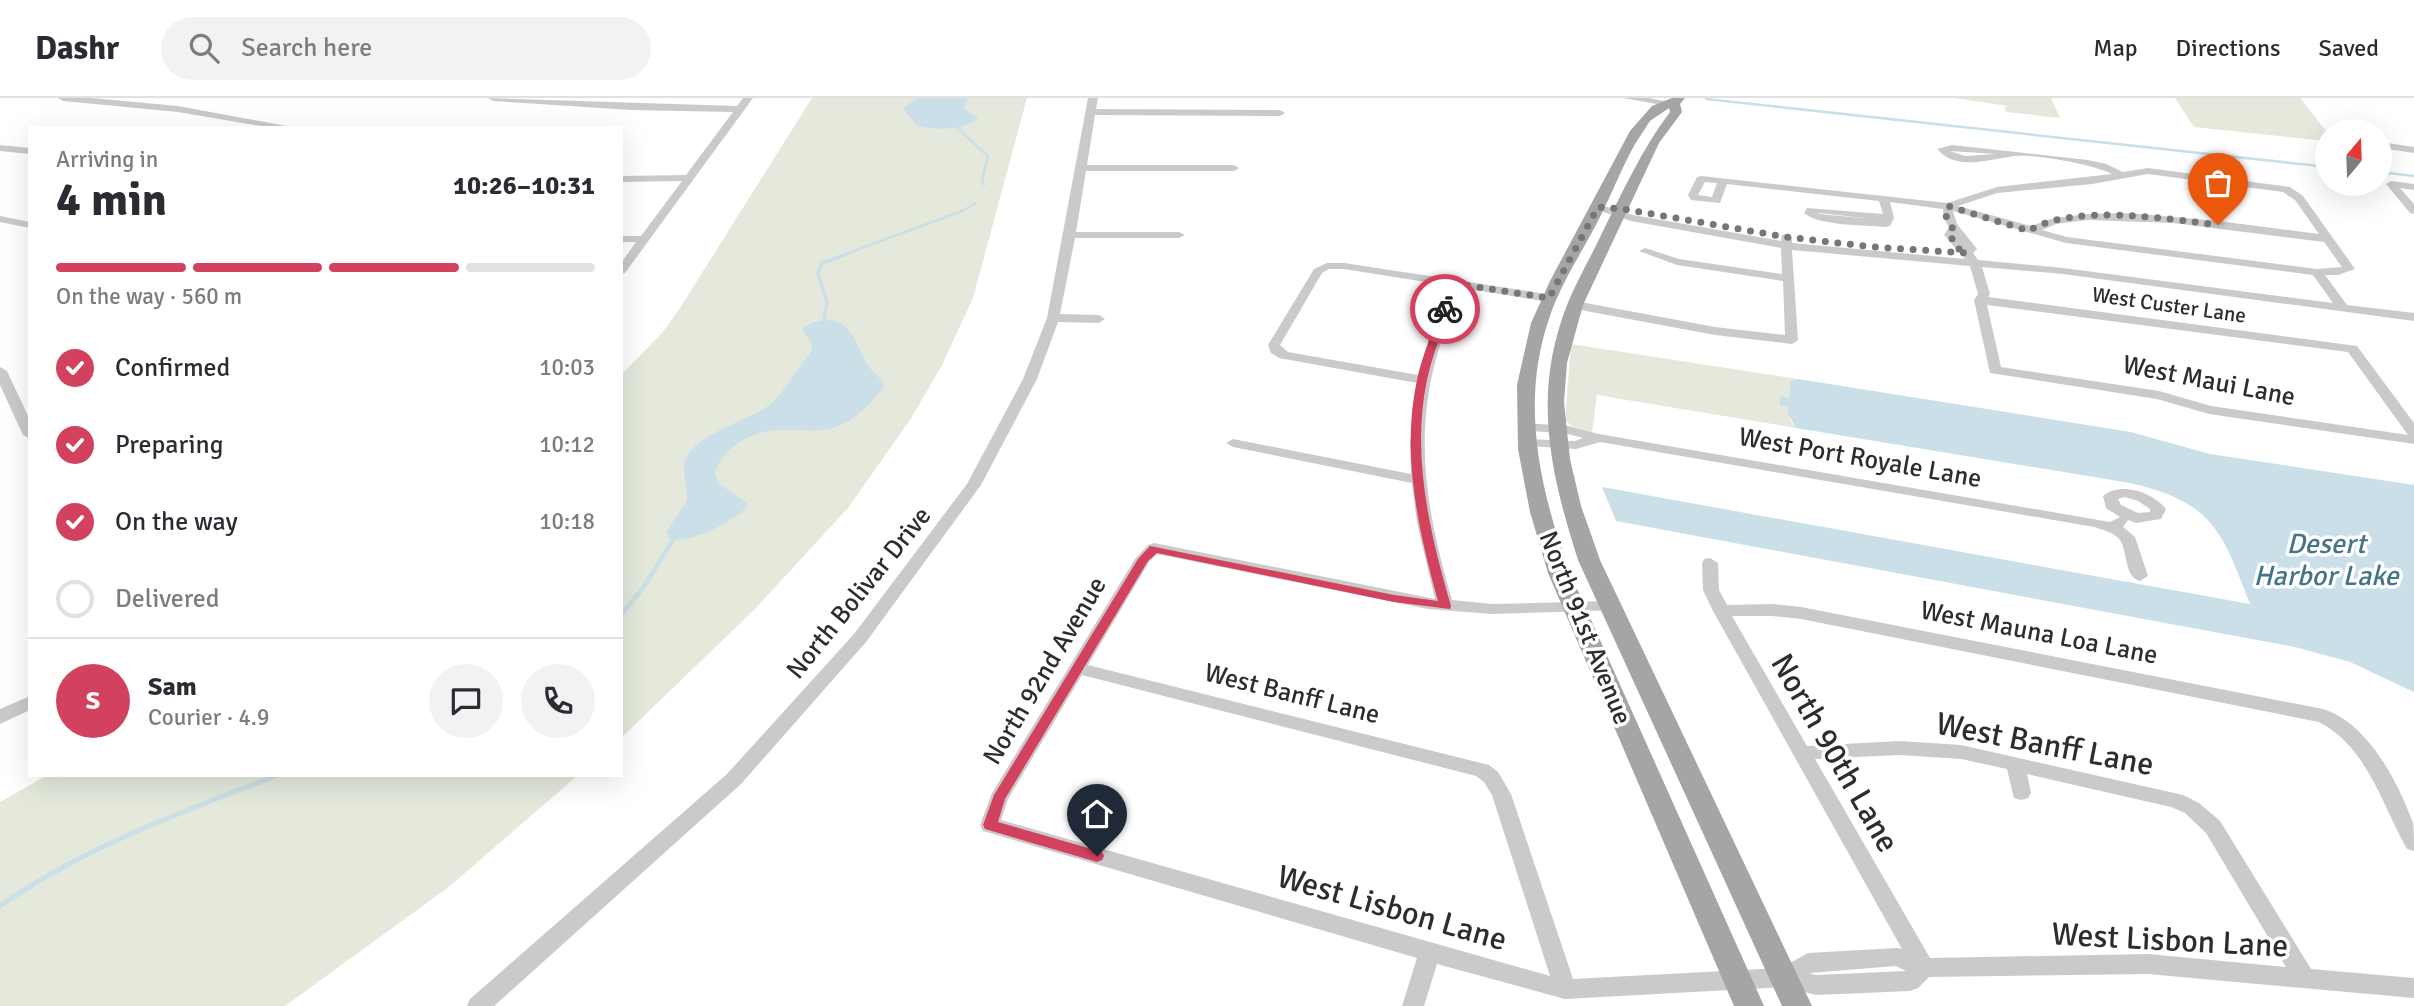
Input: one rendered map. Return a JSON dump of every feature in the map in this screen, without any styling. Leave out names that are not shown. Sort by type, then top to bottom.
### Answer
[{"type":"main road","name":"North 91st Avenue","points":[[1743,993],[1574,607],[1541,519],[1526,434],[1527,368],[1538,324],[1549,298],[1632,140],[1657,108],[1676,101],[1676,112],[1653,143],[1575,305],[1558,363],[1557,436],[1576,524],[1610,606],[1797,1006]]},
{"type":"street","points":[[64,98],[178,109],[280,126]]},
{"type":"street","points":[[493,98],[619,107],[739,109]]},
{"type":"street","points":[[623,268],[748,98]]},
{"type":"street","points":[[1628,98],[1676,101]]},
{"type":"street","points":[[1091,105],[1280,113]]},
{"type":"street","name":"North Bolivar Drive","points":[[478,1006],[734,779],[860,638],[974,485],[1030,379],[1053,318],[1070,235],[1091,105]]},
{"type":"street","points":[[2012,153],[1964,159],[1947,155],[1942,149],[1956,147],[2012,153],[2093,164],[2120,174]]},
{"type":"street","points":[[2392,147],[2414,150]]},
{"type":"street","points":[[0,148],[28,151]]},
{"type":"street","points":[[1081,168],[1234,168]]},
{"type":"street","points":[[1723,180],[1716,201],[1695,198],[1693,195],[1700,179],[1723,180],[1948,206],[2066,240],[2317,272],[2349,269],[2299,198],[2286,189],[2169,173],[2120,174],[2081,183],[1980,192],[1948,206]]},
{"type":"street","points":[[623,178],[689,178]]},
{"type":"street","points":[[2414,187],[2391,184],[2414,211]]},
{"type":"street","points":[[1884,199],[1889,218],[1886,224],[1817,217],[1809,213],[1811,210],[1819,210],[1889,218]]},
{"type":"street","points":[[1948,206],[1946,216],[1953,229],[1950,235],[1957,248],[1970,258],[1984,294],[1980,300]]},
{"type":"street","points":[[1598,207],[1787,241],[1970,258],[2059,262],[2339,303],[2414,317]]},
{"type":"street","points":[[2029,231],[2041,223],[2055,219],[2120,216],[2328,239]]},
{"type":"street","points":[[0,219],[28,225]]},
{"type":"street","points":[[1070,235],[1179,235]]},
{"type":"street","points":[[623,239],[645,239]]},
{"type":"street","points":[[1575,305],[1715,331],[1792,340],[1787,241]]},
{"type":"street","points":[[1645,251],[1677,262],[1789,278]]},
{"type":"street","points":[[1422,380],[1290,356],[1276,350],[1275,342],[1318,271],[1327,266],[1345,266],[1549,298]]},
{"type":"street","points":[[2317,272],[2339,303]]},
{"type":"street","points":[[1458,284],[1442,313],[1422,380],[1415,432],[1417,481],[1427,542],[1445,606],[1492,609],[1610,606]]},
{"type":"street","name":"West Custer Lane","points":[[1980,300],[2352,349],[2414,433]]},
{"type":"street","name":"West Maui Lane","points":[[1980,300],[1995,370],[2159,395],[2209,410],[2414,440]]},
{"type":"street","points":[[2339,303],[2414,308]]},
{"type":"street","points":[[1053,318],[1099,319]]},
{"type":"street","points":[[0,371],[28,431]]},
{"type":"street","name":"West Port Royale Lane","points":[[1526,434],[1557,436],[1576,444],[1598,438],[2113,528]]},
{"type":"street","points":[[1233,443],[1417,481]]},
{"type":"street","points":[[2127,515],[2113,528],[2129,542],[2140,576]]},
{"type":"street","name":"North 92nd Avenue","points":[[990,825],[999,798],[1143,559],[1154,548],[1394,598],[1445,606]]},
{"type":"street","name":"North 90th Lane","points":[[1710,563],[1712,590],[1721,611],[1924,968]]},
{"type":"street","name":"West Mauna Loa Lane","points":[[1721,611],[1772,610],[1801,613],[2313,713],[2344,726],[2363,745],[2414,843]]},
{"type":"street","name":"West Banff Lane","points":[[1077,668],[1470,766],[1491,777],[1501,794],[1565,989]]},
{"type":"street","points":[[0,718],[28,703]]},
{"type":"street","name":"West Banff Lane","points":[[1801,753],[1900,748],[1961,752],[2161,796],[2192,808],[2213,827],[2305,978]]},
{"type":"street","points":[[2015,764],[2021,793]]},
{"type":"street","name":"West Lisbon Lane","points":[[990,825],[1565,989],[1743,993],[1785,977],[1816,985],[1910,981],[1924,968],[2148,964],[2414,988]]},
{"type":"street","points":[[1413,1006],[1430,952]]},
{"type":"shaded area","points":[[812,98],[1027,98],[973,298],[942,365],[912,417],[848,508],[754,610],[623,736],[623,373],[663,332]]},
{"type":"shaded area","points":[[1954,98],[2051,98],[2060,118],[2006,112],[2004,107],[2008,106]]},
{"type":"shaded area","points":[[2175,98],[2300,98],[2317,119],[2315,140],[2194,127]]},
{"type":"shaded area","points":[[1571,344],[1798,379],[1790,381],[1789,398],[1780,397],[1788,406],[1790,420],[1796,428],[1597,395],[1592,432],[1573,427],[1565,420]]},
{"type":"shaded area","points":[[44,777],[576,777],[450,886],[285,1006],[0,1006],[0,802]]},
{"type":"water","points":[[918,98],[969,98],[964,108],[978,118],[957,127],[940,129],[917,126],[903,108]]},
{"type":"water","points":[[833,320],[852,334],[865,361],[883,382],[882,389],[856,416],[836,427],[767,431],[747,438],[729,450],[717,467],[715,476],[721,485],[747,503],[746,508],[709,531],[677,540],[669,539],[666,532],[687,501],[684,463],[692,449],[701,441],[759,412],[774,401],[812,351],[811,342],[803,331],[804,327],[814,322]]},
{"type":"water","name":"Desert Harbor Lake","points":[[1798,379],[2131,432],[2210,454],[2414,485],[2414,692],[2350,662],[2295,647],[1616,521],[1602,487],[2250,604],[2222,539],[2211,523],[2197,510],[2180,500],[2130,483],[1796,428],[1788,414],[1788,406],[1780,405],[1780,396],[1789,398],[1790,381]]},
{"type":"waterway","points":[[1706,99],[2315,166]]},
{"type":"waterway","points":[[956,127],[988,156],[982,180],[984,185]]},
{"type":"waterway","points":[[2392,173],[2414,176]]},
{"type":"waterway","points":[[843,255],[962,211],[976,203]]},
{"type":"waterway","points":[[824,321],[827,301],[818,274],[822,263],[847,254]]},
{"type":"waterway","points":[[623,613],[643,588],[673,540]]},
{"type":"waterway","points":[[0,906],[32,885],[100,848],[273,777]]},
{"type":"way so far","points":[[1445,309],[1458,284],[1549,298],[1598,207],[1786,237],[1874,247],[1967,253],[1957,248],[1950,235],[1953,229],[1946,216],[1948,206],[2029,231],[2041,223],[2055,219],[2087,217],[2120,216],[2218,225]]},
{"type":"route","points":[[1097,856],[990,825],[999,798],[1143,559],[1154,548],[1394,598],[1445,606],[1427,542],[1417,481],[1415,432],[1422,380],[1432,342],[1445,309]]}]
